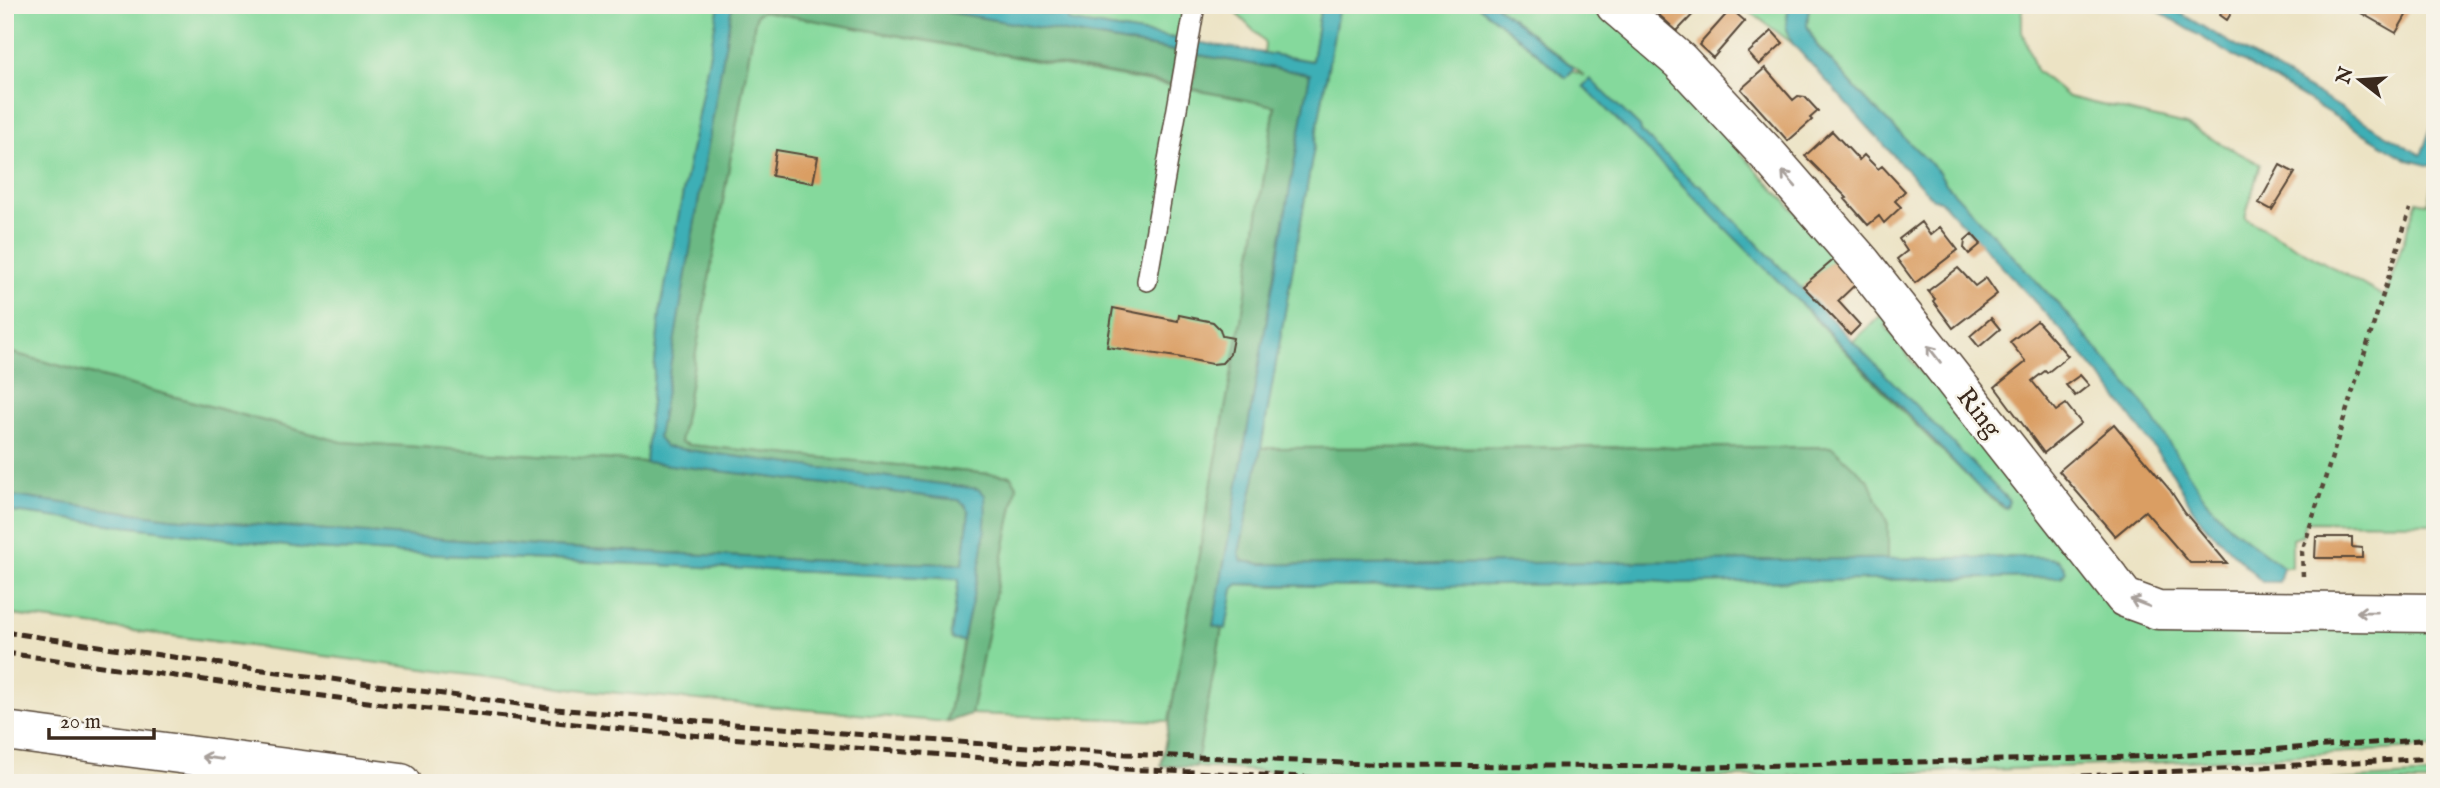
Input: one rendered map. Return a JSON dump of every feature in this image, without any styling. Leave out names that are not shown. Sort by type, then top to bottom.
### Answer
[{"type":"main road","name":"Ring","points":[[1615,5],[1680,61],[1769,156],[1862,263],[2125,598],[2158,610],[2435,613]]},
{"type":"main road","points":[[5,731],[401,783]]},
{"type":"lane","points":[[1147,281],[1195,5]]},
{"type":"path","points":[[2303,612],[2302,552],[2410,209]]},
{"type":"green space","points":[[5,5],[719,5],[660,313],[645,462],[342,442],[5,351]]},
{"type":"green space","points":[[732,5],[908,5],[1179,52],[1173,85],[763,11],[756,15],[680,442],[1011,476],[1017,486],[971,714],[947,722],[983,545],[978,489],[665,447],[658,437]]},
{"type":"green space","points":[[1071,5],[1185,5],[1181,39],[1068,21]]},
{"type":"green space","points":[[1228,5],[1321,5],[1312,61],[1264,53],[1263,40]]},
{"type":"green space","points":[[1339,5],[1477,5],[1566,78],[1572,71],[1585,76],[1495,5],[1587,5],[1609,23],[1623,25],[1837,257],[1801,289],[1700,185],[1694,184],[1641,132],[1640,127],[1589,80],[1904,413],[1980,489],[2006,508],[2009,501],[1852,342],[1887,310],[1894,318],[1885,325],[1921,373],[1931,368],[2119,606],[2435,625],[2435,747],[2052,767],[1797,776],[1542,779],[1387,777],[1196,767],[1222,628],[1226,628],[1233,588],[1238,584],[1586,584],[1641,580],[1676,583],[2060,577],[2065,569],[2057,559],[2030,557],[1888,559],[1888,524],[1832,447],[1261,448]]},
{"type":"green space","points":[[1741,5],[1789,5],[1786,26],[1792,43]]},
{"type":"green space","points":[[1809,5],[2022,5],[2022,31],[2036,70],[2068,97],[2186,125],[2260,164],[2245,218],[2385,297],[2417,201],[2428,204],[2435,167],[2435,523],[2306,522],[2302,536],[2292,539],[2292,567],[2283,567],[2230,527],[2205,499],[2064,311],[1946,184],[1939,172],[1865,99],[1817,45],[1807,26]]},
{"type":"green space","points":[[763,11],[1275,105],[1246,293],[1169,721],[971,714],[1017,486],[1011,476],[680,442],[756,15]]},
{"type":"green space","points":[[1198,55],[1310,74],[1213,626],[1222,628],[1196,767],[1161,766],[1246,293],[1275,106],[1192,89]]},
{"type":"green space","points":[[5,351],[342,442],[645,462],[958,500],[969,512],[963,564],[822,561],[549,547],[170,518],[5,495]]},
{"type":"green space","points":[[1832,447],[1869,481],[1888,524],[1888,559],[1363,565],[1261,564],[1242,561],[1239,553],[1261,448]]},
{"type":"green space","points":[[5,511],[310,549],[959,579],[951,635],[953,640],[963,641],[947,722],[585,690],[5,614]]},
{"type":"green space","points":[[2435,775],[2435,783],[2277,783]]},
{"type":"water","points":[[719,5],[732,5],[658,437],[665,447],[978,489],[985,495],[985,531],[963,641],[953,640],[951,635],[959,579],[310,549],[5,511],[5,495],[170,518],[549,547],[822,561],[963,564],[969,512],[958,500],[645,462],[660,313]]},
{"type":"water","points":[[908,5],[997,5],[1051,14],[1069,13],[1068,21],[1312,61],[1321,5],[1339,5],[1261,448],[1239,553],[1242,561],[1261,564],[1363,565],[2030,557],[2056,560],[2066,571],[2060,577],[1676,583],[1641,580],[1586,584],[1347,587],[1238,584],[1233,589],[1226,629],[1213,626],[1310,74]]},
{"type":"water","points":[[1477,5],[1495,5],[1574,68],[1566,78]]},
{"type":"water","points":[[1789,5],[1809,5],[1807,26],[1817,46],[1865,99],[1939,172],[1946,184],[2064,311],[2144,404],[2205,499],[2230,527],[2283,567],[2279,582],[2262,582],[2198,518],[2173,474],[2107,384],[2061,330],[1940,200],[1933,199],[1792,43],[1786,26]]},
{"type":"water","points":[[2148,5],[2166,5],[2421,155],[2435,117],[2435,167],[2408,160]]},
{"type":"water","points":[[1590,79],[1640,127],[1641,132],[1694,183],[1700,185],[2009,501],[2006,508],[1980,489],[1821,324],[1583,86]]},
{"type":"building","points":[[1648,5],[1698,5],[1700,7],[1677,31]]},
{"type":"building","points":[[2226,5],[2236,5],[2227,20],[2220,15]]},
{"type":"building","points":[[2347,5],[2412,5],[2396,33]]},
{"type":"building","points":[[1731,9],[1745,21],[1713,58],[1699,45]]},
{"type":"building","points":[[1772,31],[1783,43],[1759,65],[1748,53]]},
{"type":"building","points":[[1765,68],[1793,100],[1798,96],[1805,97],[1818,111],[1810,118],[1812,120],[1788,141],[1741,89]]},
{"type":"building","points":[[1832,131],[1859,160],[1864,155],[1878,169],[1882,166],[1905,191],[1895,201],[1901,207],[1884,223],[1879,216],[1868,225],[1845,199],[1847,198],[1805,156]]},
{"type":"building","points":[[776,150],[818,157],[813,183],[772,176]]},
{"type":"building","points":[[2280,165],[2295,173],[2272,210],[2259,203]]},
{"type":"building","points":[[1921,222],[1930,235],[1940,227],[1958,250],[1915,283],[1897,259],[1907,251],[1899,239]]},
{"type":"building","points":[[1972,234],[1981,244],[1969,254],[1964,248],[1965,240]]},
{"type":"building","points":[[1837,257],[1859,281],[1838,301],[1860,325],[1850,335],[1803,286]]},
{"type":"building","points":[[1958,268],[1975,286],[1986,278],[1997,294],[1953,328],[1928,291]]},
{"type":"building","points":[[1113,308],[1178,321],[1179,315],[1213,322],[1220,329],[1222,336],[1233,338],[1230,354],[1222,363],[1212,364],[1107,347]]},
{"type":"building","points":[[1991,318],[2000,329],[1979,347],[1970,336]]},
{"type":"building","points":[[2037,321],[2068,356],[2032,381],[2056,411],[2066,404],[2081,423],[2044,453],[1995,387],[2026,362],[2010,342]]},
{"type":"building","points":[[2080,375],[2089,385],[2075,396],[2066,385]]},
{"type":"building","points":[[2114,424],[2227,563],[2190,563],[2145,511],[2115,536],[2059,471]]},
{"type":"building","points":[[2316,537],[2352,537],[2352,547],[2362,548],[2362,558],[2315,558]]},
{"type":"railway","points":[[5,632],[556,709],[1125,754],[1392,765],[1709,767],[2171,756],[2435,739]]},
{"type":"railway","points":[[5,653],[390,705],[652,732],[1124,769],[1392,781],[1551,783]]},
{"type":"railway","points":[[1947,783],[2435,758]]}]
